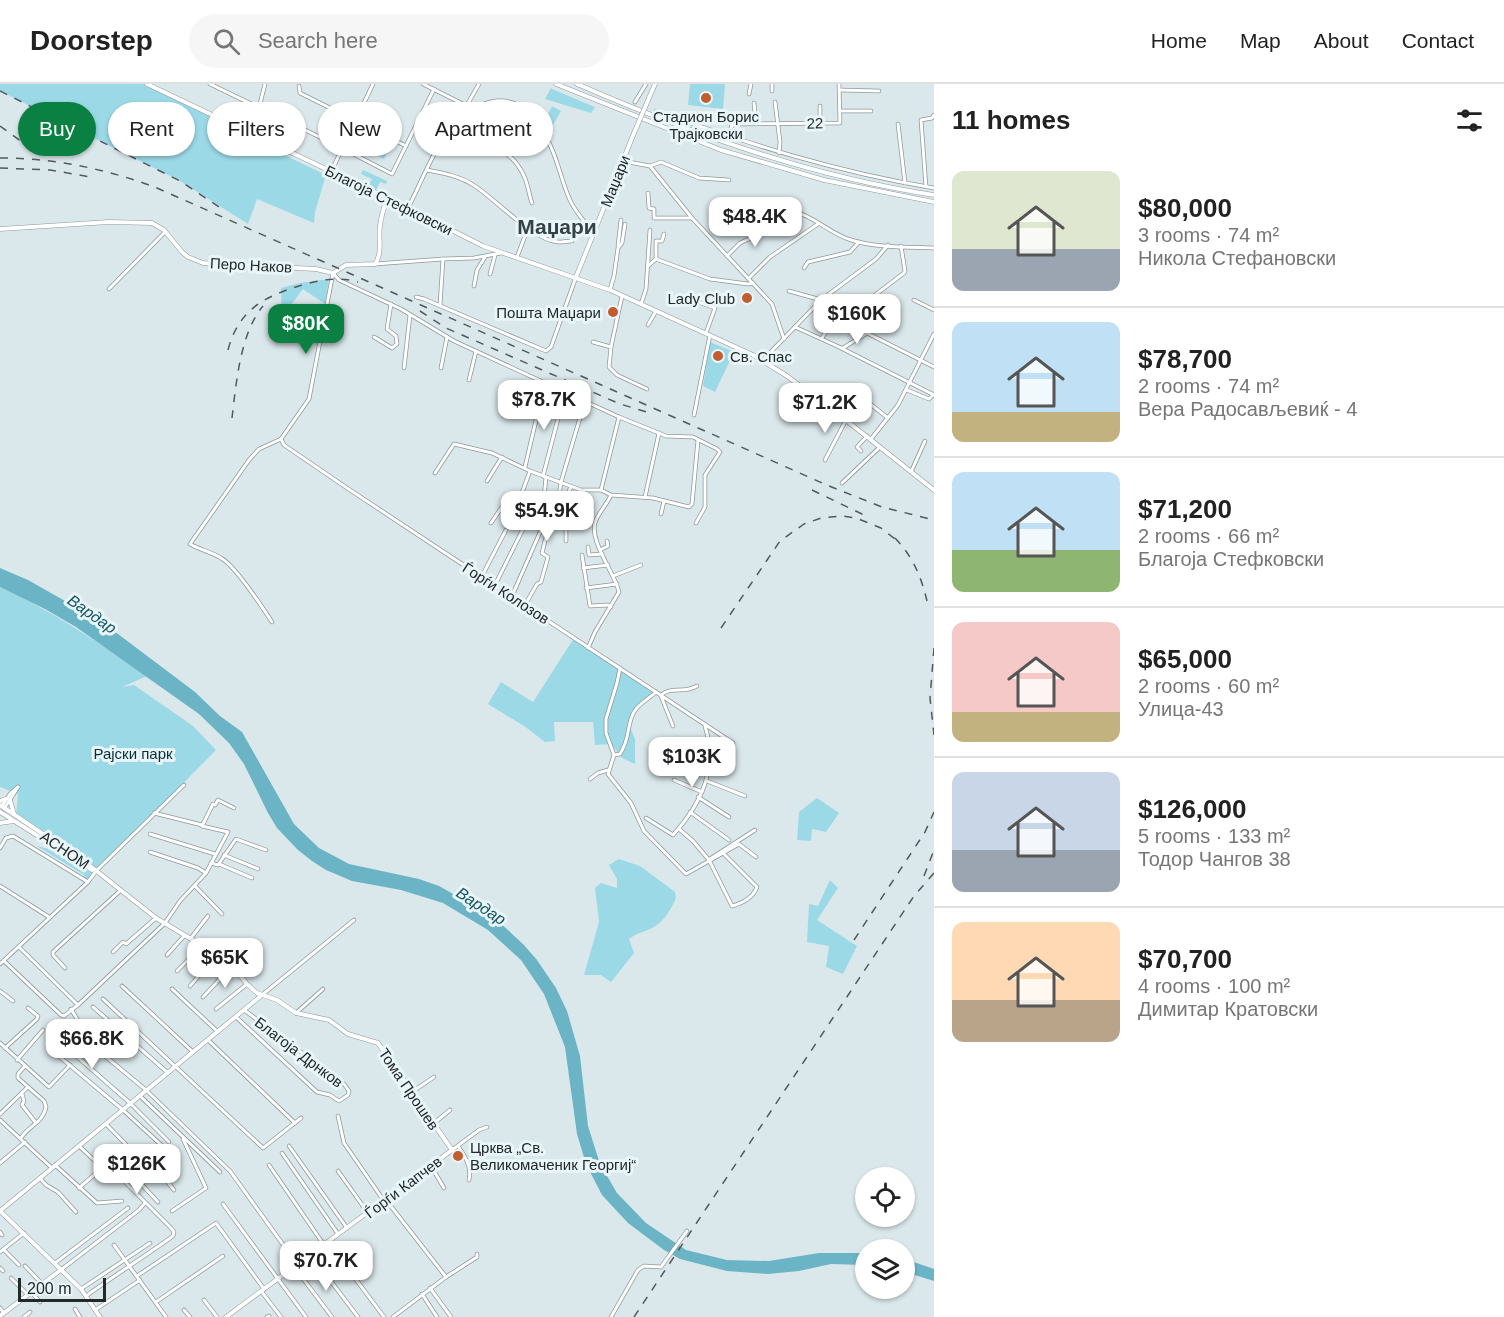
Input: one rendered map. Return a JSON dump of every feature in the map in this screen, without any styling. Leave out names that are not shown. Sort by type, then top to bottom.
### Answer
[{"type":"street","name":"Благоја Стефковски","points":[[147,84],[501,253],[610,290],[763,360],[837,413],[934,490]]},
{"type":"street","points":[[210,84],[247,102]]},
{"type":"street","points":[[260,102],[265,84]]},
{"type":"street","points":[[364,102],[373,84]]},
{"type":"street","points":[[423,84],[461,102]]},
{"type":"street","points":[[469,102],[479,84]]},
{"type":"street","points":[[556,84],[721,150],[824,180],[934,202]]},
{"type":"street","points":[[577,84],[651,116],[754,153],[836,175],[934,195]]},
{"type":"street","points":[[635,102],[646,84]]},
{"type":"street","name":"Маџари","points":[[576,278],[655,84]]},
{"type":"street","points":[[749,94],[751,84]]},
{"type":"street","points":[[772,84],[772,91]]},
{"type":"street","name":"22","points":[[729,137],[732,122],[840,123],[839,84]]},
{"type":"street","points":[[299,86],[300,93],[318,102]]},
{"type":"street","points":[[402,154],[434,89]]},
{"type":"street","points":[[840,90],[879,91]]},
{"type":"street","points":[[494,102],[518,105],[538,124],[549,142],[570,202],[594,234]]},
{"type":"street","points":[[775,102],[780,153]]},
{"type":"street","points":[[754,103],[756,124]]},
{"type":"street","points":[[819,106],[820,123]]},
{"type":"street","points":[[656,111],[780,153],[838,169],[934,188]]},
{"type":"street","name":"22","points":[[840,111],[871,111]]},
{"type":"street","points":[[926,187],[921,120],[932,118],[934,115]]},
{"type":"street","points":[[898,124],[905,183]]},
{"type":"street","points":[[402,144],[406,146]]},
{"type":"street","points":[[331,172],[338,156]]},
{"type":"street","points":[[357,156],[392,174],[401,156]]},
{"type":"street","points":[[408,208],[435,156]]},
{"type":"street","points":[[509,156],[524,176],[532,203]]},
{"type":"street","points":[[623,161],[650,166],[661,162],[699,178],[729,180]]},
{"type":"street","points":[[650,166],[692,219],[774,307],[784,339]]},
{"type":"street","points":[[427,170],[458,177],[469,183],[511,214],[518,223],[556,242],[572,241]]},
{"type":"street","points":[[648,193],[649,207],[654,209],[654,218],[692,219]]},
{"type":"street","points":[[375,264],[380,255],[380,227],[387,198]]},
{"type":"street","points":[[724,211],[751,207],[793,211],[809,217],[841,237],[859,242],[934,248]]},
{"type":"street","points":[[610,290],[621,220]]},
{"type":"street","name":"Перо Наков","points":[[0,229],[99,222],[147,222],[157,224],[182,252],[203,263],[316,269],[333,273],[346,265],[375,264]]},
{"type":"street","points":[[618,248],[622,243],[625,224]]},
{"type":"street","points":[[749,278],[770,257],[818,224]]},
{"type":"street","points":[[517,258],[528,228]]},
{"type":"street","points":[[727,256],[740,243],[773,228]]},
{"type":"street","points":[[641,304],[646,289],[650,230]]},
{"type":"street","points":[[109,290],[165,232]]},
{"type":"street","points":[[648,266],[656,259],[656,241],[662,241],[664,234]]},
{"type":"street","points":[[804,268],[808,262],[852,251],[859,242]]},
{"type":"street","points":[[763,360],[821,300],[876,259],[888,245]]},
{"type":"street","points":[[822,339],[825,333],[854,309],[905,272],[901,246]]},
{"type":"street","name":"Благоја Стефковски","points":[[375,264],[485,257],[501,253]]},
{"type":"street","points":[[490,274],[495,255]]},
{"type":"street","points":[[474,286],[477,270],[485,257]]},
{"type":"street","name":"Благоја Стефковски","points":[[440,305],[443,258]]},
{"type":"street","points":[[656,259],[710,279],[753,283]]},
{"type":"street","points":[[568,275],[579,268],[585,280]]},
{"type":"street","points":[[333,273],[339,280],[391,304],[447,337],[619,417],[659,434],[684,436],[717,449],[720,452],[705,475],[705,507],[696,523]]},
{"type":"street","points":[[272,622],[254,595],[222,558],[190,544],[249,460],[259,449],[281,439],[309,399],[333,273]]},
{"type":"street","points":[[416,297],[440,305],[546,351],[551,347],[576,278]]},
{"type":"street","points":[[789,291],[854,309]]},
{"type":"street","points":[[622,296],[609,360],[611,370],[647,389]]},
{"type":"street","points":[[914,300],[934,310]]},
{"type":"street","points":[[694,415],[708,334],[715,308],[698,302]]},
{"type":"street","points":[[374,338],[392,348],[397,344],[396,336],[387,329],[391,304]]},
{"type":"street","points":[[648,325],[656,311]]},
{"type":"street","points":[[404,368],[410,315]]},
{"type":"street","points":[[795,327],[934,395],[929,399],[907,390]]},
{"type":"street","points":[[842,349],[867,333],[934,367]]},
{"type":"street","points":[[861,451],[857,447],[888,418],[907,390],[934,334]]},
{"type":"street","points":[[441,368],[447,337]]},
{"type":"street","points":[[593,342],[611,347]]},
{"type":"street","points":[[469,380],[476,351]]},
{"type":"street","points":[[525,467],[544,382]]},
{"type":"street","points":[[512,596],[541,530],[545,476],[565,392]]},
{"type":"street","points":[[837,413],[855,392],[888,418]]},
{"type":"street","points":[[560,496],[561,482],[585,401]]},
{"type":"street","points":[[601,490],[619,417]]},
{"type":"street","points":[[825,460],[846,420]]},
{"type":"street","points":[[645,497],[659,434]]},
{"type":"street","name":"Ѓорѓи Колозов","points":[[281,439],[284,444],[308,461],[733,743]]},
{"type":"street","points":[[435,473],[454,444],[502,457],[530,471],[581,490],[601,490],[611,495],[645,497],[687,507],[691,505],[698,440]]},
{"type":"street","points":[[911,472],[925,441]]},
{"type":"street","points":[[842,483],[880,447]]},
{"type":"street","points":[[488,481],[502,457]]},
{"type":"street","points":[[512,510],[520,498],[530,471]]},
{"type":"street","points":[[566,541],[566,497],[571,487]]},
{"type":"street","points":[[588,648],[619,592],[596,539],[595,522],[611,495]]},
{"type":"street","points":[[520,498],[543,504]]},
{"type":"street","points":[[661,514],[664,501]]},
{"type":"street","points":[[491,523],[504,504],[512,510],[512,514],[526,523],[495,585]]},
{"type":"street","points":[[482,576],[506,530]]},
{"type":"street","points":[[525,605],[537,584],[541,582],[548,557],[542,552],[548,533]]},
{"type":"street","points":[[588,547],[589,555],[601,552],[608,546],[607,541]]},
{"type":"street","points":[[582,555],[590,606],[608,605],[611,607]]},
{"type":"street","points":[[583,568],[608,565]]},
{"type":"street","points":[[613,576],[641,565]]},
{"type":"street","points":[[586,588],[617,585]]},
{"type":"street","points":[[620,668],[605,727],[614,755],[608,770],[609,777],[619,786],[631,803],[644,831],[686,874],[739,844],[756,857]]},
{"type":"street","points":[[614,755],[620,754],[627,741],[635,710],[659,693],[688,691],[697,686]]},
{"type":"street","points":[[659,693],[673,726]]},
{"type":"street","points":[[646,818],[673,835],[690,812],[707,781],[708,738],[704,724]]},
{"type":"street","points":[[708,738],[718,732]]},
{"type":"street","points":[[591,779],[598,773],[608,770]]},
{"type":"street","points":[[674,780],[702,792]]},
{"type":"street","points":[[707,781],[745,796]]},
{"type":"street","points":[[154,813],[228,832],[206,873],[180,901],[165,923],[71,1010],[64,1016],[61,1015],[2,962],[88,882],[96,871],[154,813],[184,785]]},
{"type":"street","points":[[699,797],[729,817]]},
{"type":"street","points":[[1,809],[8,800]]},
{"type":"street","points":[[1,809],[8,800]]},
{"type":"street","points":[[0,822],[16,819],[8,800]]},
{"type":"street","points":[[202,825],[213,804],[215,805],[218,800],[234,808]]},
{"type":"street","name":"АСНОМ","points":[[1,809],[96,871],[156,918],[233,965]]},
{"type":"street","points":[[690,812],[729,840]]},
{"type":"street","points":[[679,829],[709,860],[730,905],[741,904],[755,892],[757,887],[723,853]]},
{"type":"street","points":[[709,860],[755,830]]},
{"type":"street","points":[[150,834],[215,854]]},
{"type":"street","points":[[0,848],[6,838],[13,836],[88,882]]},
{"type":"street","points":[[219,864],[236,839],[266,850]]},
{"type":"street","points":[[150,852],[198,868],[206,873]]},
{"type":"street","points":[[224,855],[258,869]]},
{"type":"street","points":[[211,863],[219,864],[252,878]]},
{"type":"street","points":[[0,886],[50,918]]},
{"type":"street","points":[[195,886],[222,914]]},
{"type":"street","points":[[65,968],[53,952],[121,890]]},
{"type":"street","points":[[190,940],[208,916]]},
{"type":"street","points":[[113,952],[156,918]]},
{"type":"street","points":[[100,1317],[81,1289],[0,1211],[354,920]]},
{"type":"street","points":[[167,955],[184,936]]},
{"type":"street","points":[[177,972],[202,946]]},
{"type":"street","points":[[19,947],[76,1004]]},
{"type":"street","points":[[190,986],[217,955]]},
{"type":"street","points":[[203,996],[233,965]]},
{"type":"street","name":"Тома Прошев","points":[[233,965],[247,984],[262,996],[277,1000],[296,1013],[329,1020],[348,1034],[378,1043],[452,1150]]},
{"type":"street","points":[[216,1010],[247,984]]},
{"type":"street","points":[[122,986],[193,1052]]},
{"type":"street","points":[[172,989],[218,1032]]},
{"type":"street","points":[[296,1013],[323,989]]},
{"type":"street","points":[[0,991],[13,1001]]},
{"type":"street","points":[[103,999],[263,1148],[301,1118]]},
{"type":"street","points":[[93,1006],[168,1073]]},
{"type":"street","points":[[5,1048],[37,1019],[38,1016],[28,1008]]},
{"type":"street","points":[[71,1010],[77,1019],[48,1047],[170,1153]]},
{"type":"street","name":"Благоја Дрнков","points":[[236,1017],[320,1094],[330,1095],[339,1101],[348,1095],[349,1091],[344,1084],[244,1010]]},
{"type":"street","points":[[17,1060],[44,1030]]},
{"type":"street","points":[[76,1032],[146,1090],[230,1172],[332,1317]]},
{"type":"street","points":[[208,1040],[295,1123]]},
{"type":"street","points":[[0,1043],[49,1087],[70,1065]]},
{"type":"street","points":[[65,1046],[130,1103],[169,1142]]},
{"type":"street","points":[[21,1138],[44,1115],[46,1107],[44,1101],[18,1078],[18,1074],[25,1066]]},
{"type":"street","points":[[411,1092],[434,1077]]},
{"type":"street","points":[[0,1113],[28,1087]]},
{"type":"street","points":[[22,1094],[24,1101],[22,1105],[36,1124]]},
{"type":"street","points":[[319,1101],[320,1094]]},
{"type":"street","points":[[140,1096],[220,1172]]},
{"type":"street","points":[[433,1124],[450,1110]]},
{"type":"street","points":[[338,1116],[344,1143],[385,1201],[446,1277]]},
{"type":"street","points":[[0,1120],[96,1203],[122,1201]]},
{"type":"street","points":[[106,1124],[145,1164],[157,1169],[174,1190]]},
{"type":"street","name":"Ѓорѓи Капчев","points":[[226,1317],[452,1150],[480,1130],[487,1128]]},
{"type":"street","points":[[172,1211],[206,1188],[182,1138]]},
{"type":"street","points":[[0,1163],[25,1142]]},
{"type":"street","points":[[117,1163],[126,1144]]},
{"type":"street","points":[[79,1146],[110,1175]]},
{"type":"street","points":[[289,1146],[347,1228]]},
{"type":"street","points":[[458,1146],[467,1160],[471,1173],[469,1180]]},
{"type":"street","points":[[282,1153],[338,1234]]},
{"type":"street","points":[[86,1296],[173,1236],[174,1232],[123,1180],[145,1164]]},
{"type":"street","points":[[269,1165],[384,1317]]},
{"type":"street","points":[[432,1166],[444,1188]]},
{"type":"street","points":[[79,1188],[102,1168]]},
{"type":"street","points":[[338,1171],[368,1213]]},
{"type":"street","points":[[131,1173],[158,1202]]},
{"type":"street","points":[[40,1178],[46,1185],[58,1192],[76,1212]]},
{"type":"street","points":[[0,1308],[2,1314],[139,1210],[145,1203]]},
{"type":"street","points":[[223,1204],[306,1317]]},
{"type":"street","points":[[56,1263],[128,1208]]},
{"type":"street","points":[[95,1310],[216,1223],[281,1317]]},
{"type":"street","points":[[611,1317],[638,1270],[644,1266],[657,1268],[664,1265],[687,1231]]},
{"type":"street","points":[[19,1265],[2,1251],[24,1233]]},
{"type":"street","points":[[81,1289],[150,1243]]},
{"type":"street","points":[[114,1245],[166,1317]]},
{"type":"street","points":[[393,1317],[430,1288],[477,1257],[477,1254]]},
{"type":"street","points":[[311,1255],[358,1317]]},
{"type":"street","points":[[156,1302],[223,1256]]},
{"type":"street","points":[[25,1266],[42,1284]]},
{"type":"street","points":[[11,1278],[40,1302]]},
{"type":"street","points":[[430,1288],[451,1317]]},
{"type":"street","points":[[422,1294],[438,1317]]},
{"type":"street","points":[[204,1300],[217,1317]]},
{"type":"street","points":[[75,1309],[80,1317]]},
{"type":"street","points":[[184,1310],[190,1317]]},
{"type":"street","points":[[24,1317],[30,1312]]},
{"type":"green space","points":[[0,84],[146,84],[184,102],[108,102],[108,145],[96,139],[96,102],[22,102],[0,91]]},
{"type":"green space","name":"Стадион Борис Трајковски","points":[[690,84],[725,84],[723,109],[688,105]]},
{"type":"green space","points":[[551,88],[595,107],[591,113],[545,99]]},
{"type":"green space","points":[[195,107],[207,113],[207,156],[286,156],[326,175],[314,223],[257,199],[248,224],[180,181],[130,156],[195,156]]},
{"type":"green space","points":[[553,107],[561,111],[553,125]]},
{"type":"green space","points":[[363,170],[387,181],[386,184],[380,182],[376,190],[368,186],[372,179],[361,174]]},
{"type":"green space","points":[[329,279],[325,304],[303,289],[285,313],[309,331],[320,313],[323,315],[319,335],[282,328],[281,288]]},
{"type":"green space","points":[[710,342],[734,352],[715,392],[703,386]]},
{"type":"green space","name":"Рајски парк","points":[[0,587],[57,617],[147,676],[122,687],[134,685],[193,726],[216,750],[132,835],[94,868],[16,815],[18,794],[0,787]]},
{"type":"green space","points":[[574,638],[654,690],[628,723],[635,739],[635,764],[622,758],[611,744],[595,745],[593,722],[554,722],[555,741],[545,742],[488,704],[501,682],[533,702]]},
{"type":"green space","points":[[817,798],[839,813],[826,832],[812,829],[811,841],[797,840],[799,812]]},
{"type":"green space","points":[[37,846],[57,851],[92,871],[92,875],[88,880],[83,878],[84,875]]},
{"type":"green space","points":[[619,859],[640,866],[675,892],[676,898],[664,919],[652,928],[629,939],[634,953],[611,982],[601,975],[584,975],[599,922],[595,888],[601,883],[617,888],[617,879],[609,865]]},
{"type":"green space","points":[[830,880],[838,888],[817,920],[857,946],[843,974],[826,967],[829,946],[807,942],[809,904],[818,906]]},
{"type":"shaded area","name":"Вардар","points":[[0,568],[28,580],[118,634],[195,692],[220,716],[242,732],[294,824],[319,848],[349,864],[419,879],[439,886],[471,904],[484,908],[523,944],[556,988],[567,1011],[580,1056],[588,1126],[600,1164],[617,1193],[646,1223],[686,1250],[727,1260],[769,1261],[819,1253],[855,1253],[855,1265],[831,1264],[799,1271],[768,1274],[727,1271],[680,1259],[628,1223],[602,1195],[586,1164],[577,1134],[565,1047],[544,994],[521,960],[488,930],[443,903],[401,890],[352,881],[312,861],[277,828],[244,764],[229,743],[199,714],[76,627],[0,587]]},
{"type":"shaded area","points":[[915,1262],[934,1269],[934,1281],[915,1275]]},
{"type":"railway","points":[[0,91],[180,181],[222,209]]},
{"type":"railway","points":[[0,126],[18,139]]},
{"type":"railway","points":[[0,158],[60,162],[119,175],[157,188],[829,486],[882,507],[934,520]]},
{"type":"railway","points":[[0,168],[50,170],[91,177]]},
{"type":"railway","points":[[228,350],[232,337],[245,316],[274,295],[321,281],[343,279],[358,282]]},
{"type":"railway","points":[[232,418],[244,345],[255,317],[263,306]]},
{"type":"railway","points":[[420,311],[446,328],[620,404],[647,412]]},
{"type":"railway","points":[[812,490],[864,515]]},
{"type":"railway","points":[[721,628],[780,541],[804,524],[821,518],[842,516],[856,518],[881,528],[900,543]]},
{"type":"railway","points":[[895,538],[907,552],[915,567],[927,601]]},
{"type":"railway","points":[[934,648],[930,698],[934,735]]},
{"type":"railway","points":[[854,940],[925,832],[934,812]]},
{"type":"railway","points":[[924,876],[934,850]]},
{"type":"railway","points":[[634,1317],[914,896],[934,873]]},
{"type":"place","name":"Стадион Борис Трајковски","points":[[706,98]]},
{"type":"place","name":"Lady Club","points":[[747,298]]},
{"type":"place","name":"Пошта Маџари","points":[[613,312]]},
{"type":"place","name":"Св. Спас","points":[[718,356]]},
{"type":"place","name":"Црква „Св. Великомаченик Георгиј“","points":[[458,1156]]},
{"type":"district","name":"Маџари","points":[[557,226]]}]
